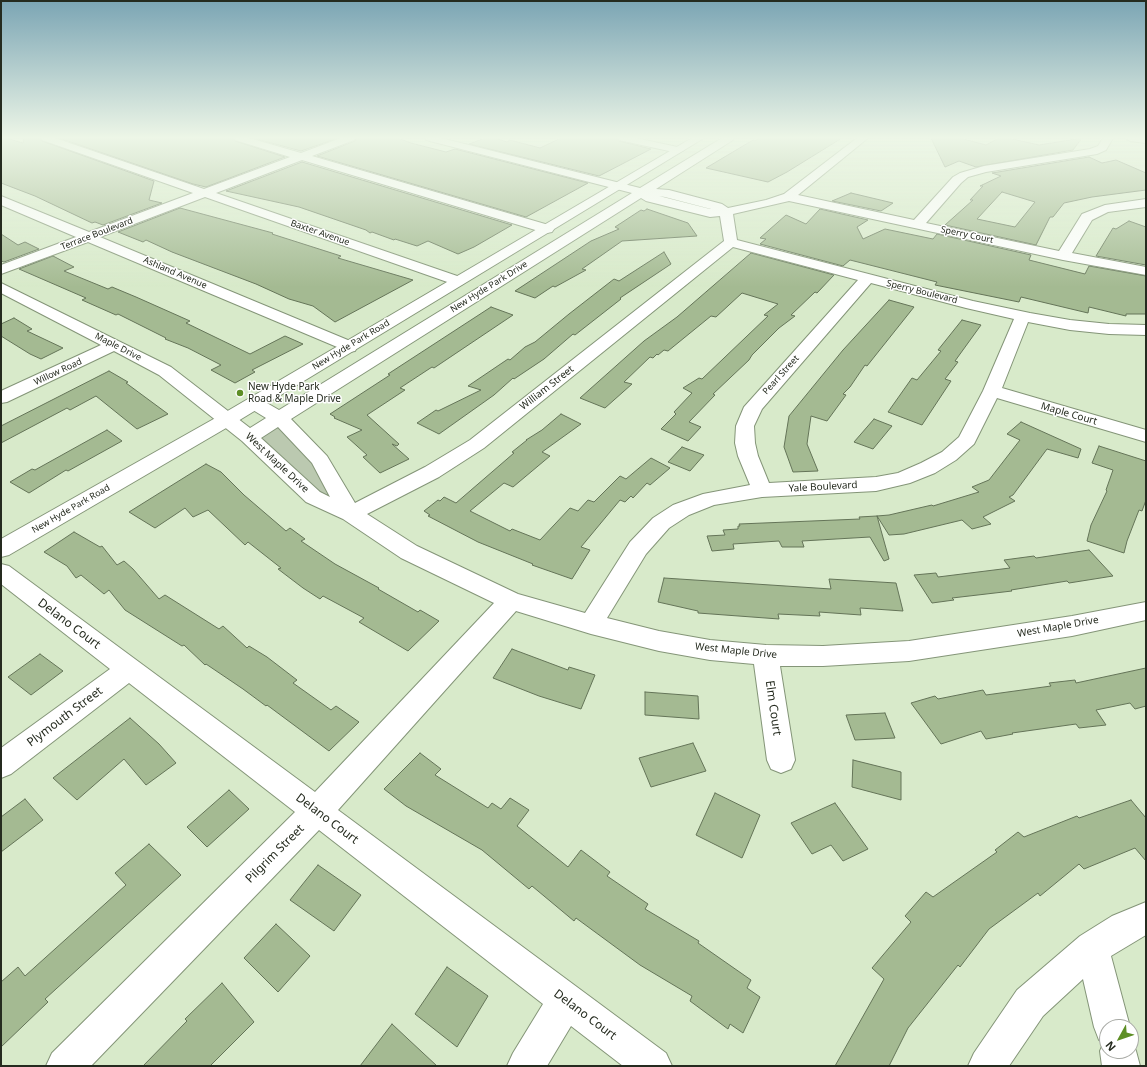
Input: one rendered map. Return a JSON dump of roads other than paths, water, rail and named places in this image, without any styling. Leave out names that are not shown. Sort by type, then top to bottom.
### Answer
[{"type":"street","name":"Baxter Avenue","points":[[190,188],[458,280]]},
{"type":"street","name":"Terrace Boulevard","points":[[1,270],[219,188]]},
{"type":"street","points":[[410,188],[547,228]]},
{"type":"street","name":"New Hyde Park Road","points":[[1,549],[226,420],[458,280],[615,188]]},
{"type":"street","points":[[625,188],[642,192],[665,193],[718,207],[726,212],[769,203],[788,197],[800,188]]},
{"type":"street","name":"New Hyde Park Drive","points":[[249,437],[649,188]]},
{"type":"street","points":[[917,225],[950,188]]},
{"type":"street","name":"Sperry Court","points":[[788,197],[1063,256],[1146,271]]},
{"type":"street","name":"Ashland Avenue","points":[[1,200],[349,347]]},
{"type":"street","points":[[1063,256],[1087,217],[1106,210],[1146,203]]},
{"type":"street","points":[[1128,206],[1146,214]]},
{"type":"street","points":[[726,212],[731,242]]},
{"type":"street","name":"Sperry Boulevard","points":[[731,242],[868,278],[1023,316],[1070,325],[1109,329],[1146,330]]},
{"type":"street","name":"William Street","points":[[351,514],[432,472],[477,444],[731,242]]},
{"type":"street","name":"Pearl Street","points":[[762,490],[748,456],[745,443],[745,426],[753,407],[868,278]]},
{"type":"street","name":"Maple Drive","points":[[1,287],[15,301],[114,345],[165,371],[226,420]]},
{"type":"street","name":"Yale Boulevard","points":[[591,624],[638,548],[661,523],[681,510],[710,499],[762,490],[876,484],[903,478],[928,468],[949,456],[968,440],[992,392],[1023,316]]},
{"type":"street","name":"Willow Road","points":[[1,398],[114,345]]},
{"type":"street","name":"Maple Court","points":[[992,392],[1146,436]]},
{"type":"street","name":"West Maple Drive","points":[[254,403],[280,418],[320,460],[351,514]]},
{"type":"street","name":"West Maple Drive","points":[[226,420],[249,437],[313,496],[351,514],[409,552],[511,601],[591,624],[659,641],[710,650],[766,655],[823,656],[909,652],[1072,626],[1146,611]]},
{"type":"street","name":"Delano Court","points":[[1,572],[653,1066]]},
{"type":"street","name":"Pilgrim Street","points":[[65,1066],[317,811],[511,601]]},
{"type":"street","name":"Elm Court","points":[[766,655],[781,760]]},
{"type":"street","name":"Plymouth Street","points":[[1,765],[129,669]]},
{"type":"street","points":[[987,1066],[1030,1003],[1092,948],[1124,928],[1146,918]]},
{"type":"street","points":[[1092,948],[1110,1019]]},
{"type":"street","points":[[526,1066],[566,1000]]},
{"type":"place","name":"New Hyde Park Road & Maple Drive","points":[[240,393]]}]
